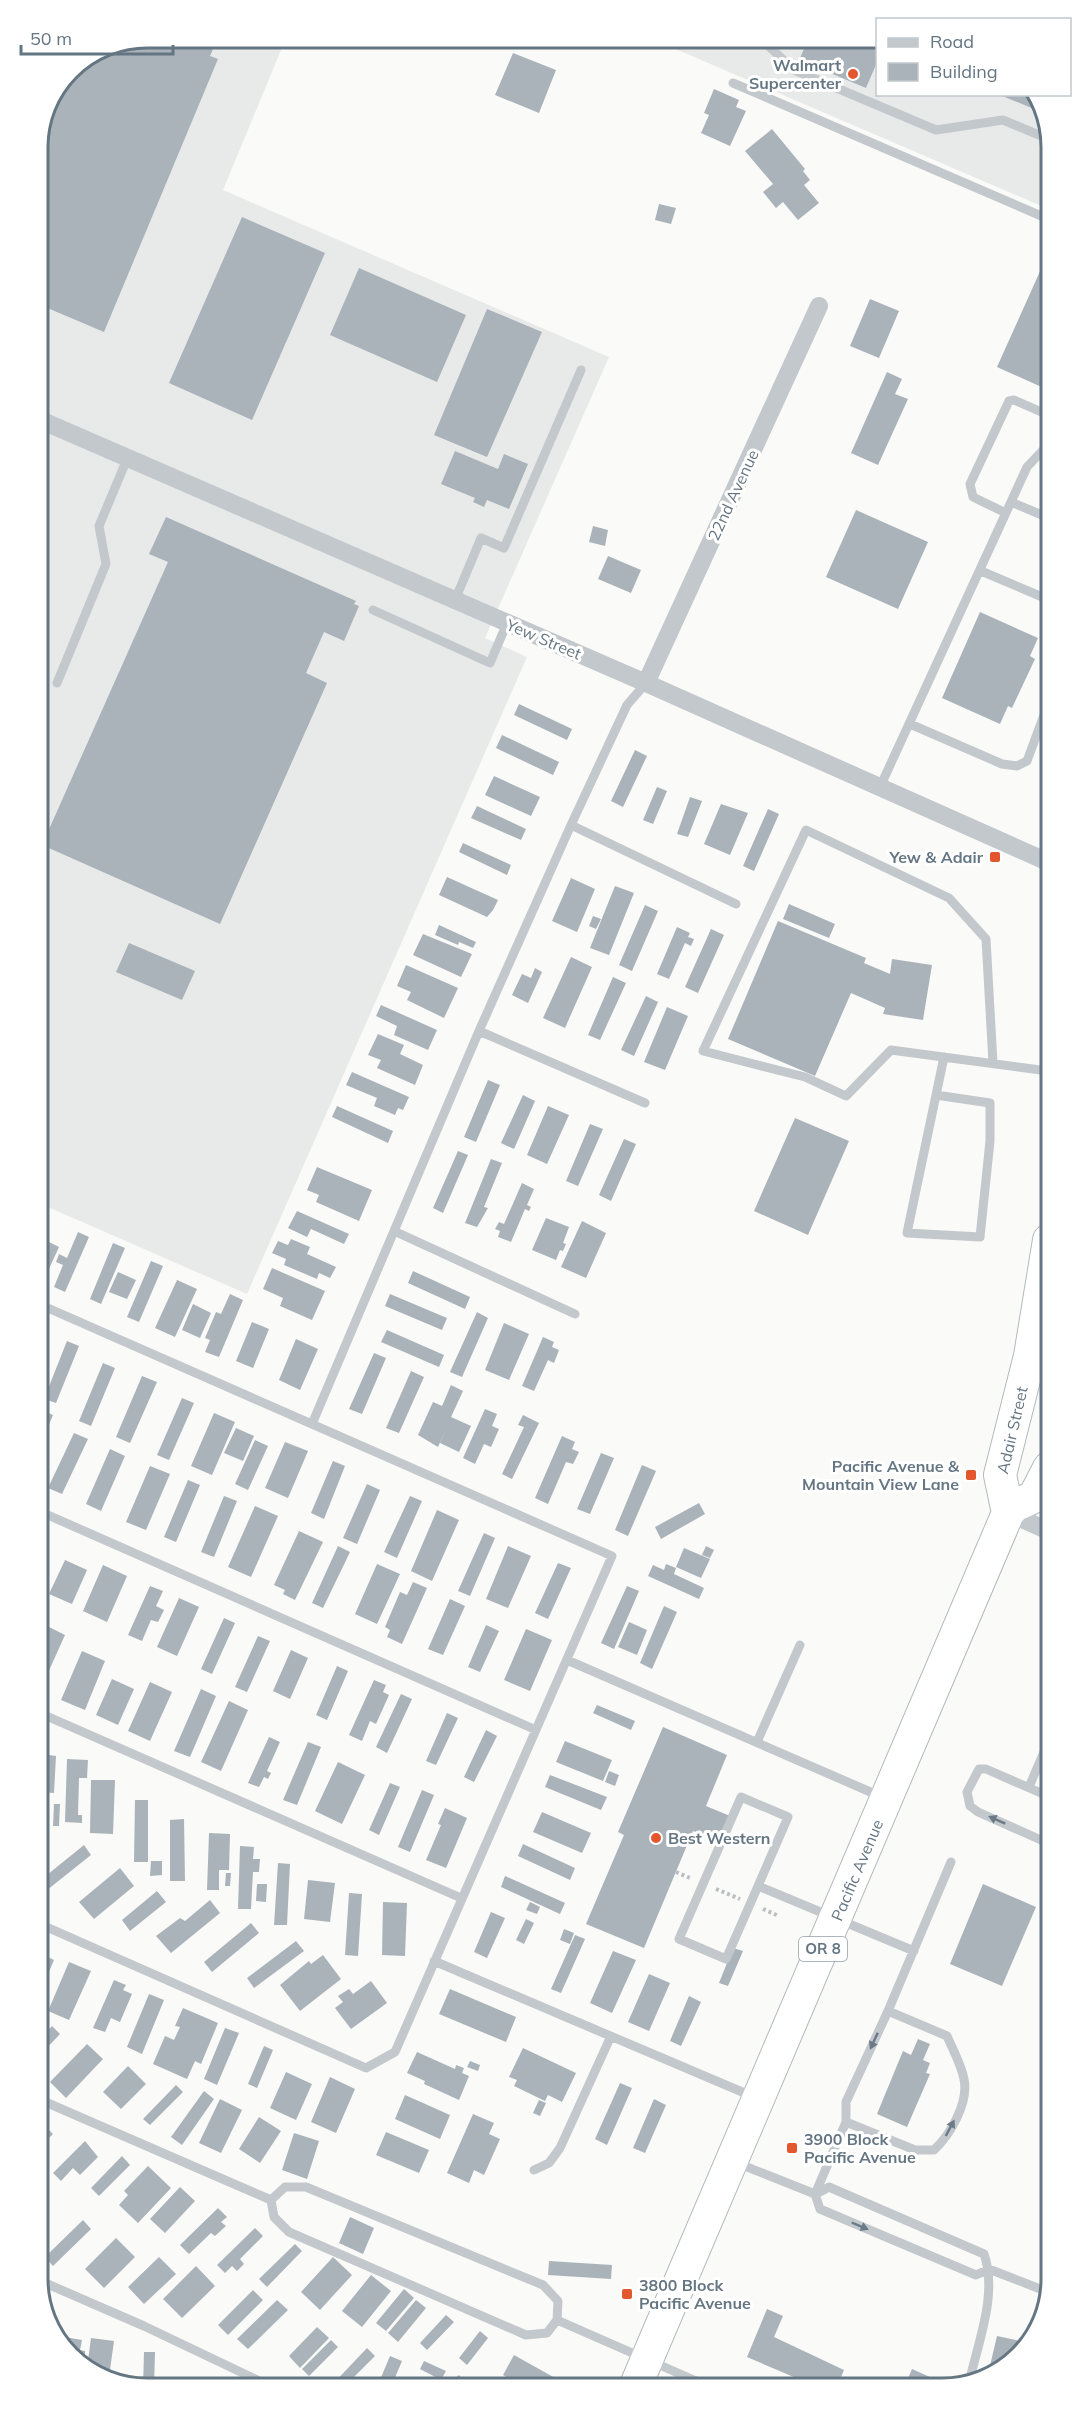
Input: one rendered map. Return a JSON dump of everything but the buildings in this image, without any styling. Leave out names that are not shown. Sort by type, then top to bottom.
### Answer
[{"type":"highway","name":"Adair Street","points":[[1008,1513],[1000,1475],[1030,1356],[1041,1289]]},
{"type":"highway","points":[[1008,1513],[1014,1506],[1034,1497],[1041,1483]]},
{"type":"highway","name":"Pacific Avenue","points":[[642,2372],[1008,1513]]},
{"type":"street","name":"22nd Avenue","points":[[646,683],[819,306]]},
{"type":"street","name":"Yew Street","points":[[48,423],[646,683],[1041,859]]},
{"type":"street","points":[[1008,1513],[1041,1528]]},
{"type":"lane","points":[[771,48],[794,70],[936,130],[1003,120],[1040,136]]},
{"type":"lane","points":[[733,83],[1041,216]]},
{"type":"lane","points":[[455,600],[481,538],[504,548],[581,370]]},
{"type":"lane","points":[[1006,513],[973,497],[970,484],[1009,401],[1014,400],[1041,412]]},
{"type":"lane","points":[[57,683],[106,564],[99,526],[127,459]]},
{"type":"lane","points":[[880,787],[1027,467],[1041,459]]},
{"type":"lane","points":[[1011,502],[1041,515]]},
{"type":"lane","points":[[981,571],[1041,596]]},
{"type":"lane","points":[[373,610],[490,663],[507,623]]},
{"type":"lane","points":[[312,1424],[479,1031],[571,825],[627,705],[646,683]]},
{"type":"lane","points":[[910,724],[1002,764],[1017,766],[1027,761],[1041,723]]},
{"type":"lane","points":[[571,825],[736,904]]},
{"type":"lane","points":[[993,1063],[986,939],[949,898],[806,830],[703,1051],[805,1077],[846,1096],[891,1050],[1041,1070]]},
{"type":"lane","points":[[479,1031],[645,1103]]},
{"type":"lane","points":[[936,1095],[990,1103],[990,1141],[980,1237],[907,1233],[936,1095],[944,1057]]},
{"type":"lane","points":[[394,1231],[575,1314]]},
{"type":"lane","points":[[48,1308],[612,1556],[395,2052],[366,2068],[48,1928]]},
{"type":"lane","points":[[48,1515],[536,1730]]},
{"type":"lane","points":[[757,1742],[800,1645]]},
{"type":"lane","points":[[567,1660],[887,1799]]},
{"type":"lane","points":[[48,1717],[461,1898]]},
{"type":"lane","points":[[1029,1787],[1041,1759]]},
{"type":"lane","points":[[1041,1793],[986,1769],[979,1769],[969,1784],[967,1798],[970,1806],[978,1812],[1041,1840]]},
{"type":"lane","points":[[741,1797],[788,1817],[758,1886],[726,1959],[679,1939],[741,1797]]},
{"type":"lane","points":[[951,1862],[888,2011],[846,2102],[846,2122],[815,2194],[820,2209],[976,2275],[989,2269],[1040,2289]]},
{"type":"lane","points":[[758,1886],[914,1951]]},
{"type":"lane","points":[[434,1961],[759,2099]]},
{"type":"lane","points":[[846,2122],[915,2150],[934,2150],[952,2128],[965,2095],[965,2081],[947,2036],[888,2011]]},
{"type":"lane","points":[[534,2170],[549,2163],[560,2148],[611,2036]]},
{"type":"lane","points":[[48,2103],[271,2200]]},
{"type":"lane","points":[[733,2161],[815,2194],[829,2187],[984,2254],[989,2269],[988,2299],[971,2374]]},
{"type":"lane","points":[[285,2187],[306,2187],[543,2285],[558,2301],[557,2320],[547,2333],[526,2335],[289,2232],[274,2217],[271,2200],[285,2187]]},
{"type":"lane","points":[[49,2284],[144,2326],[253,2378]]},
{"type":"lane","points":[[557,2320],[642,2372],[672,2378]]},
{"type":"path","points":[[676,1872],[779,1916]]},
{"type":"shaded area","points":[[147,48],[282,48],[223,190],[609,357],[485,638],[527,657],[247,1294],[48,1207],[48,141],[56,109],[65,92],[77,77],[92,65],[109,56],[128,50]]},
{"type":"shaded area","points":[[673,48],[876,48],[876,96],[1027,96],[1036,115],[1040,134],[1041,206]]},
{"type":"place","name":"Walmart Supercenter","points":[[853,74]]},
{"type":"place","name":"Yew & Adair","points":[[995,857]]},
{"type":"place","name":"Pacific Avenue & Mountain View Lane","points":[[971,1475]]},
{"type":"place","name":"Best Western","points":[[656,1838]]},
{"type":"place","name":"3900 Block Pacific Avenue","points":[[792,2148]]},
{"type":"place","name":"3800 Block Pacific Avenue","points":[[627,2294]]}]
